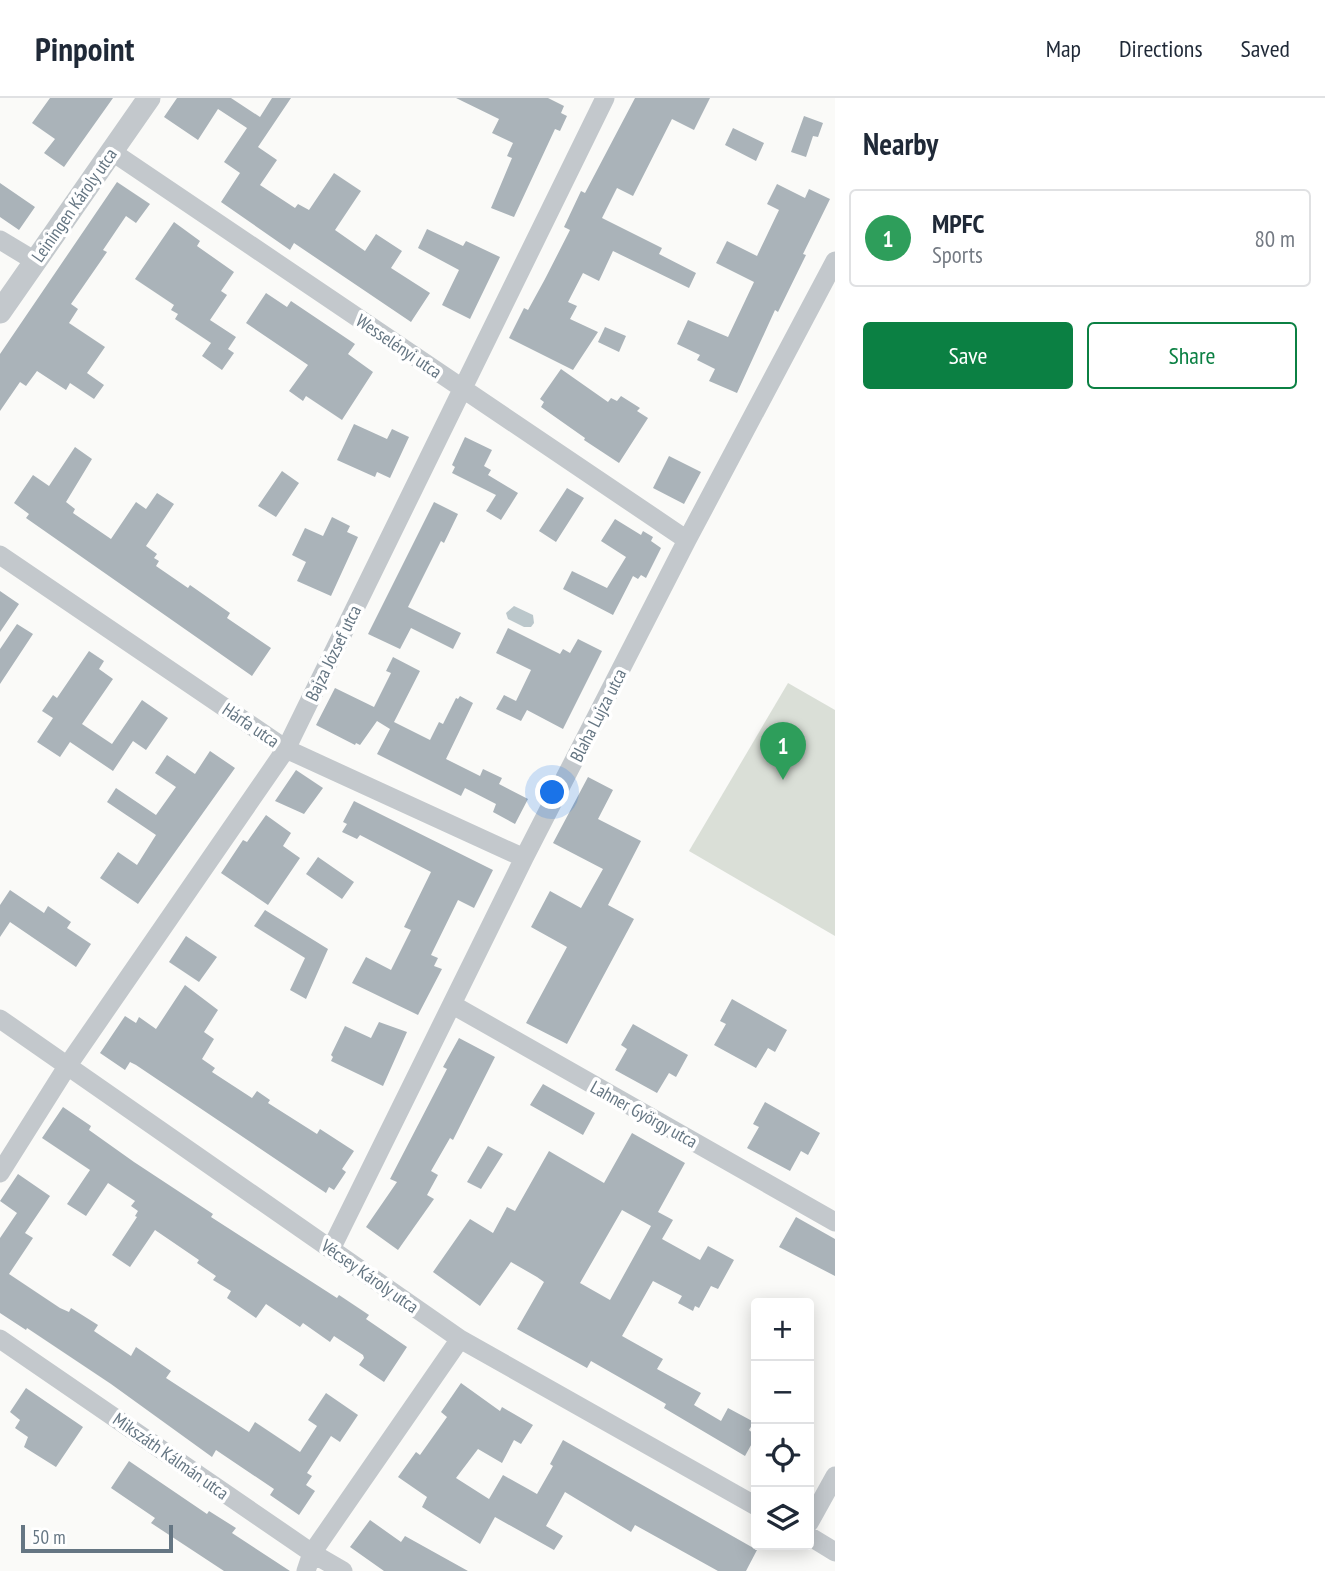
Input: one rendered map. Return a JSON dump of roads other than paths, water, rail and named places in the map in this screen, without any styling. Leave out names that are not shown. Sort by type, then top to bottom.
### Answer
[{"type":"street","name":"Leiningen Károly utca","points":[[0,312],[149,98]]},
{"type":"street","name":"Bajza József utca","points":[[0,1173],[68,1065],[286,749],[605,98]]},
{"type":"street","name":"Wesselényi utca","points":[[111,151],[687,540]]},
{"type":"street","points":[[0,240],[35,261]]},
{"type":"street","name":"Blaha Lujza utca","points":[[331,1248],[524,858],[687,540],[835,261]]},
{"type":"street","name":"Hárfa utca","points":[[0,555],[286,749],[524,858]]},
{"type":"street","name":"Lahner György utca","points":[[453,1005],[835,1222]]},
{"type":"street","name":"Vécsey Károly utca","points":[[0,1019],[460,1339],[751,1503]]},
{"type":"street","name":"Mikszáth Kálmán utca","points":[[0,1339],[309,1562],[343,1571]]},
{"type":"street","points":[[309,1562],[460,1339]]},
{"type":"street","points":[[814,1514],[835,1476]]},
{"type":"street","points":[[814,1539],[835,1552]]},
{"type":"place","name":"MPFC","points":[[783,780]]}]
